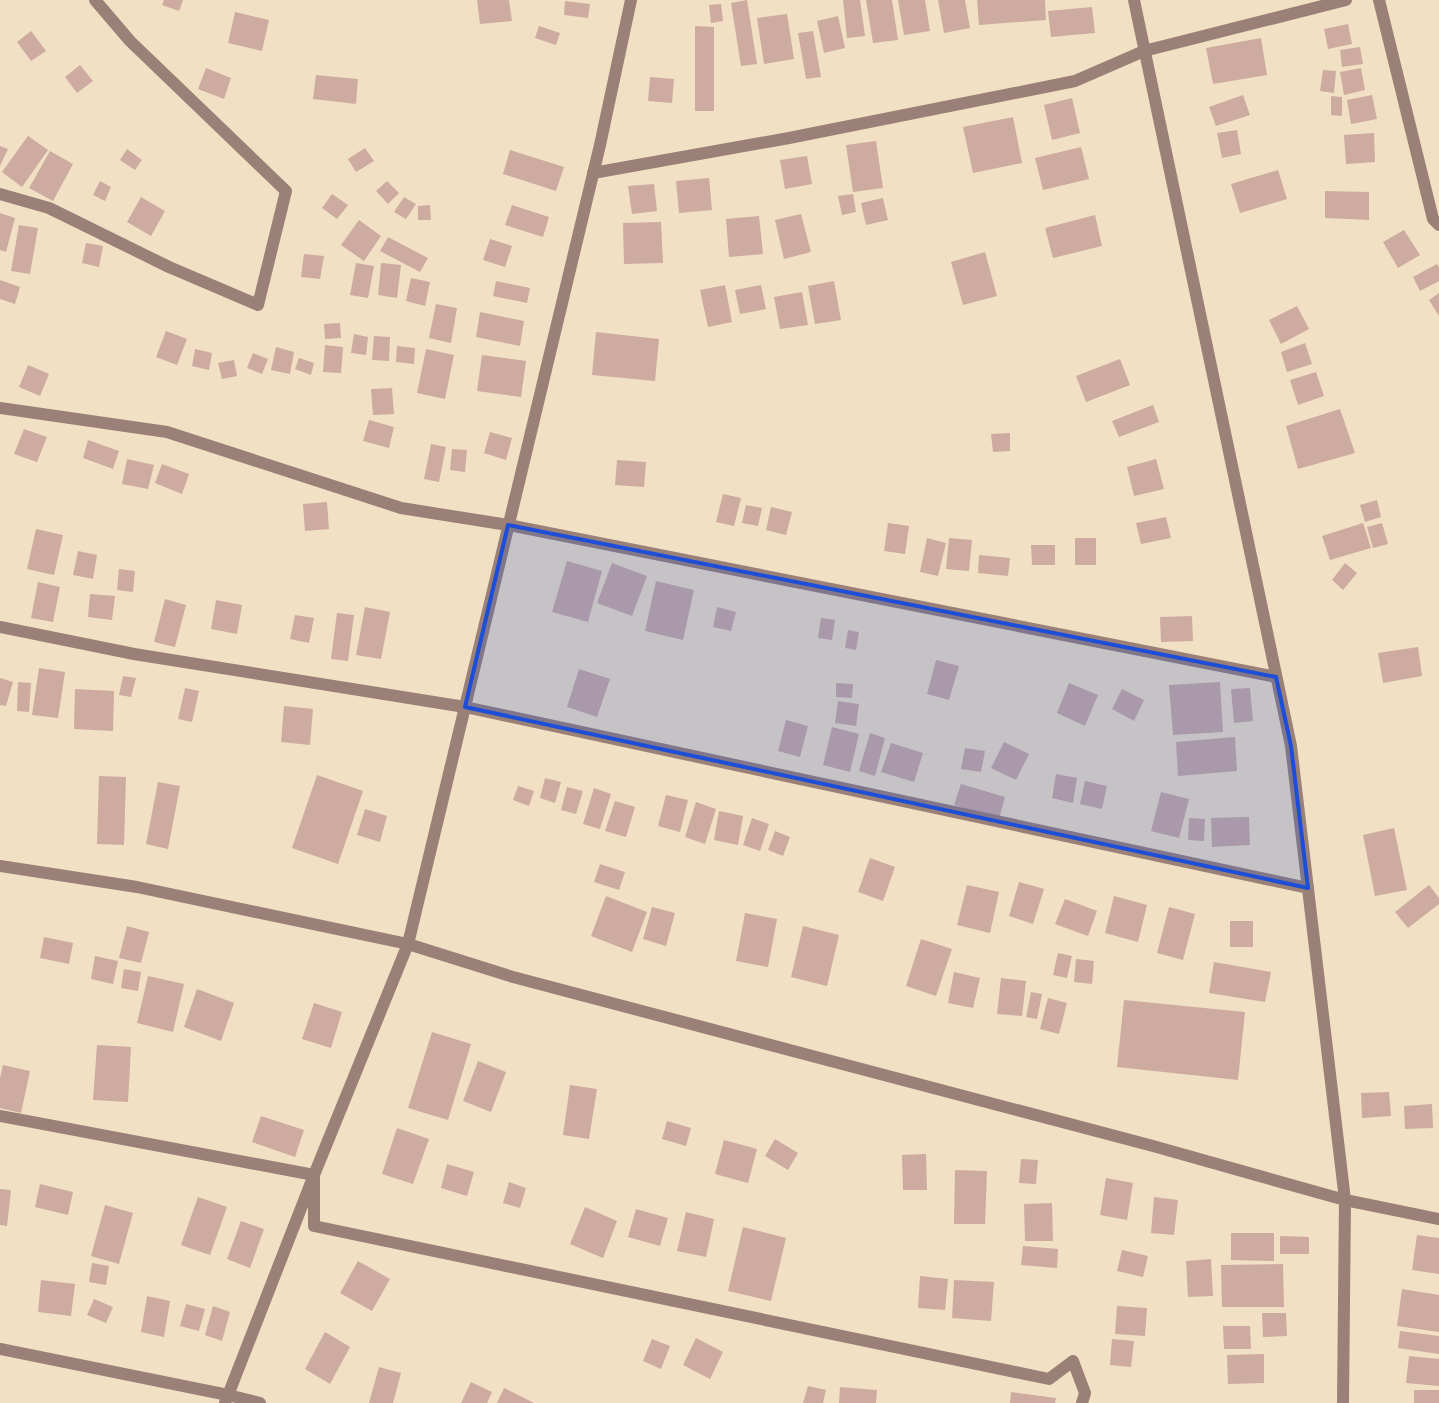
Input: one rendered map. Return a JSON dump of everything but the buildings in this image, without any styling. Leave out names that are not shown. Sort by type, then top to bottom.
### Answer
[{"type":"street","points":[[0,194],[49,208],[169,267],[258,305],[286,191],[130,41],[96,0]]},
{"type":"street","points":[[226,1399],[408,944],[593,174],[631,0]]},
{"type":"street","points":[[1134,0],[1291,746],[1345,1200],[1343,1403]]},
{"type":"street","points":[[593,174],[789,138],[1075,81],[1144,51],[1346,0]]},
{"type":"street","points":[[1379,0],[1433,219],[1439,225]]},
{"type":"street","points":[[0,408],[167,432],[401,508],[508,525],[1276,678]]},
{"type":"street","points":[[0,628],[134,654],[464,707],[1308,888]]},
{"type":"street","points":[[0,866],[137,887],[408,944],[513,977],[1144,1144],[1345,1200],[1439,1219]]},
{"type":"street","points":[[0,1116],[314,1176]]},
{"type":"street","points":[[314,1176],[314,1226],[1049,1379],[1073,1361],[1084,1394],[1082,1403]]},
{"type":"street","points":[[0,1349],[226,1399],[260,1403]]},
{"type":"highlighted area","points":[[508,525],[1276,677],[1291,746],[1308,888],[465,707]]}]
